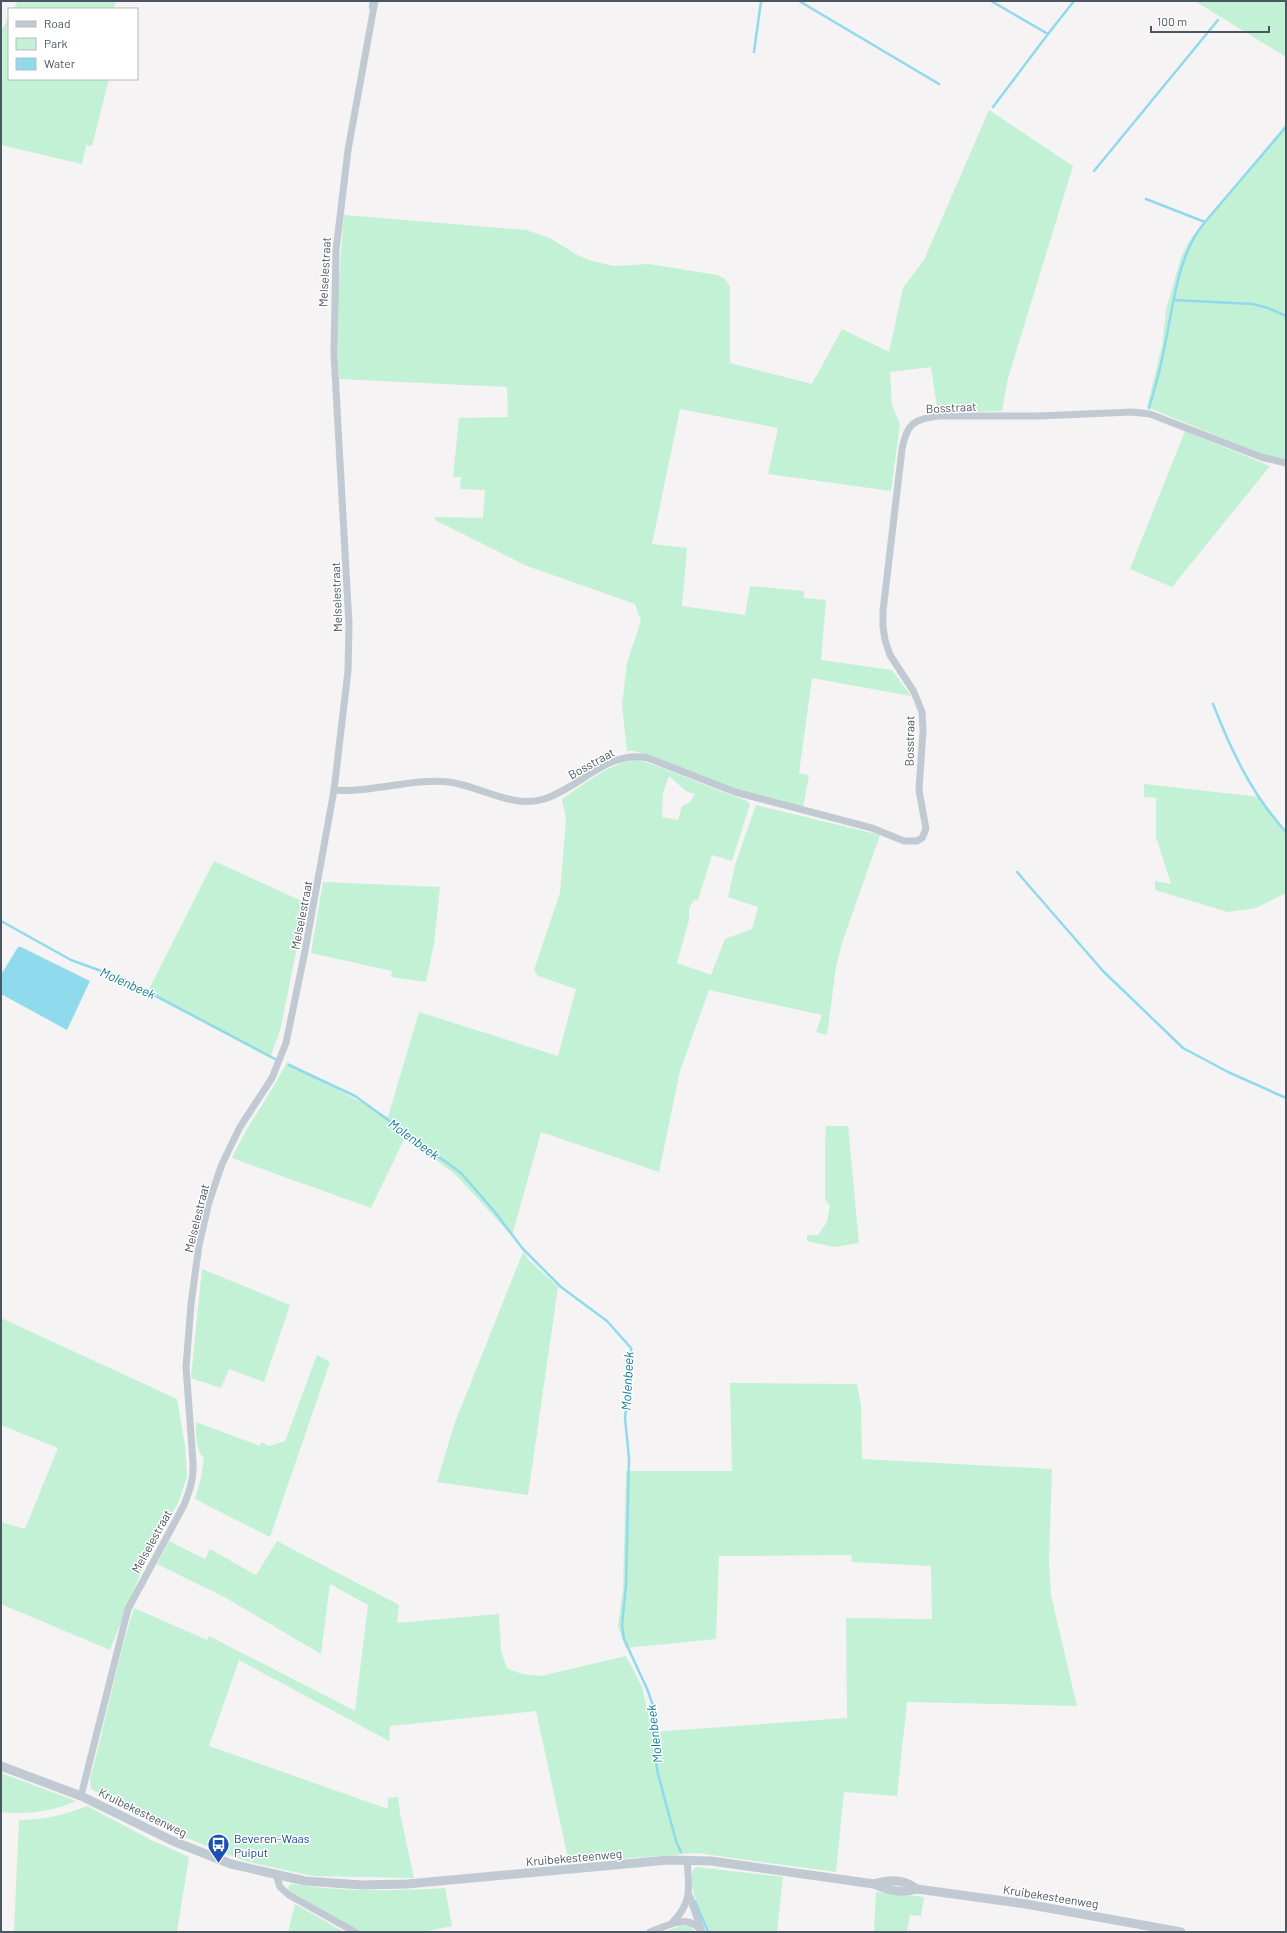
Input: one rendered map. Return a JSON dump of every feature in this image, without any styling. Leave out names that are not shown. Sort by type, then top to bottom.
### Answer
[{"type":"street","name":"Melselestraat","points":[[81,1796],[128,1608],[184,1505],[191,1488],[194,1475],[194,1462],[186,1367],[191,1304],[199,1245],[209,1202],[222,1164],[240,1127],[272,1078],[286,1043],[307,943],[334,790],[348,671],[349,624],[334,354],[336,250],[348,150],[375,1]]},
{"type":"street","name":"Bosstraat","points":[[334,790],[411,783],[450,782],[511,799],[523,801],[542,800],[558,795],[613,761],[625,756],[638,755],[735,792],[872,828],[904,841],[917,841],[922,838],[926,829],[919,790],[923,739],[922,712],[914,692],[890,655],[885,640],[883,612],[902,449],[907,430],[911,425],[926,418],[939,416],[1038,416],[1140,413],[1162,417],[1261,457],[1286,463]]},
{"type":"street","name":"Kruibekesteenweg","points":[[1,1766],[81,1796],[173,1841],[231,1864],[305,1881],[344,1884],[407,1884],[669,1860],[711,1861],[874,1884],[889,1880],[905,1882],[917,1889],[1041,1906],[1181,1932]]},
{"type":"street","points":[[687,1860],[689,1894],[702,1931]]},
{"type":"street","points":[[276,1875],[280,1887],[289,1895],[355,1932]]},
{"type":"street","points":[[672,1923],[682,1913],[687,1903],[689,1894]]},
{"type":"street","points":[[650,1932],[672,1923],[691,1922],[702,1931]]},
{"type":"green space","points":[[18,1],[116,1],[114,8],[14,8]]},
{"type":"green space","points":[[1195,1],[1286,1],[1286,57]]},
{"type":"green space","points":[[8,19],[8,80],[109,80],[92,146],[86,145],[82,164],[1,145],[1,31]]},
{"type":"green space","points":[[989,110],[1073,166],[1008,378],[1002,411],[938,413],[931,367],[890,372],[892,405],[900,424],[891,491],[768,474],[778,428],[680,409],[652,544],[687,548],[682,606],[745,615],[750,586],[804,591],[804,598],[826,600],[821,660],[892,670],[911,696],[812,678],[799,773],[809,775],[803,808],[755,797],[647,755],[634,751],[627,751],[622,705],[627,663],[641,621],[635,604],[527,566],[435,520],[435,517],[483,518],[485,490],[460,489],[461,477],[453,477],[459,418],[508,417],[507,387],[339,379],[336,313],[344,215],[526,230],[550,238],[577,255],[592,261],[614,266],[649,264],[717,275],[725,279],[730,287],[730,363],[812,384],[842,329],[889,352],[903,288],[924,260]]},
{"type":"green space","points":[[1286,124],[1286,459],[1263,455],[1147,407],[1162,346],[1166,310],[1181,257],[1191,238]]},
{"type":"green space","points":[[1185,431],[1270,466],[1172,587],[1130,569]]},
{"type":"green space","points":[[636,759],[747,801],[750,804],[732,861],[712,855],[698,900],[694,900],[689,909],[689,920],[677,963],[711,975],[725,939],[752,929],[758,907],[728,897],[736,862],[756,805],[880,835],[843,940],[836,967],[827,1035],[816,1032],[822,1015],[709,990],[680,1071],[659,1172],[541,1132],[512,1236],[455,1174],[405,1137],[371,1208],[232,1158],[238,1145],[287,1062],[388,1117],[419,1012],[558,1056],[576,989],[538,976],[534,970],[560,893],[566,819],[562,799],[597,775],[625,762]],"holes":[[[669,776],[686,791],[695,794],[690,802],[682,806],[678,820],[662,817],[663,793]]]},
{"type":"green space","points":[[1144,784],[1260,797],[1286,831],[1286,893],[1256,908],[1228,912],[1155,890],[1155,881],[1171,884],[1156,837],[1156,798],[1144,797]]},
{"type":"green space","points":[[214,861],[306,903],[280,1031],[270,1058],[147,993]]},
{"type":"green space","points":[[323,882],[440,887],[434,944],[426,982],[391,977],[392,971],[311,953]]},
{"type":"green space","points":[[826,1126],[848,1126],[859,1243],[834,1247],[807,1241],[807,1235],[818,1235],[827,1222],[830,1206],[825,1199]]},
{"type":"green space","points":[[523,1252],[529,1260],[558,1287],[528,1495],[437,1482],[454,1425]]},
{"type":"green space","points":[[202,1269],[290,1305],[264,1382],[229,1369],[221,1388],[191,1378]]},
{"type":"green space","points":[[1,1318],[177,1399],[185,1446],[187,1477],[178,1503],[144,1565],[110,1650],[1,1604],[1,1522],[25,1529],[58,1448],[1,1425]]},
{"type":"green space","points":[[317,1355],[330,1362],[270,1537],[195,1499],[201,1478],[204,1458],[198,1446],[196,1422],[260,1446],[261,1442],[269,1446],[285,1441]]},
{"type":"green space","points":[[730,1383],[857,1384],[861,1406],[862,1459],[1052,1469],[1049,1562],[1051,1595],[1077,1706],[907,1702],[897,1796],[844,1792],[836,1872],[697,1853],[569,1863],[536,1711],[390,1726],[389,1741],[239,1660],[209,1746],[388,1809],[388,1798],[398,1797],[414,1878],[313,1876],[244,1861],[177,1834],[91,1789],[90,1779],[134,1608],[207,1640],[209,1636],[355,1711],[368,1605],[330,1584],[321,1654],[226,1598],[157,1564],[169,1541],[205,1559],[210,1549],[256,1575],[277,1541],[399,1605],[397,1623],[499,1614],[501,1651],[507,1668],[522,1674],[541,1676],[626,1656],[642,1687],[652,1732],[847,1718],[846,1618],[932,1619],[931,1566],[852,1562],[851,1555],[719,1556],[716,1639],[626,1648],[618,1627],[623,1587],[626,1471],[732,1471]]},
{"type":"green space","points":[[1,1773],[76,1801],[49,1810],[20,1813],[1,1812]]},
{"type":"green space","points":[[87,1806],[151,1840],[189,1857],[177,1932],[14,1932],[19,1820],[53,1816]]},
{"type":"green space","points":[[696,1867],[783,1877],[777,1932],[709,1932],[695,1898],[691,1880],[692,1872]]},
{"type":"green space","points":[[291,1884],[311,1887],[368,1890],[445,1888],[452,1926],[423,1932],[360,1932],[290,1892],[288,1887]]},
{"type":"green space","points":[[876,1892],[924,1897],[921,1916],[910,1915],[907,1932],[874,1932]]},
{"type":"green space","points":[[295,1904],[344,1932],[288,1932]]},
{"type":"green space","points":[[680,1926],[690,1926],[696,1932],[664,1932]]},
{"type":"water","points":[[18,947],[21,947],[90,981],[67,1030],[1,994],[1,975]]},
{"type":"waterway","points":[[370,8],[371,1]]},
{"type":"waterway","points":[[754,52],[761,1]]},
{"type":"waterway","points":[[799,1],[939,84]]},
{"type":"waterway","points":[[991,1],[1048,34],[1074,1]]},
{"type":"waterway","points":[[1094,171],[1218,20]]},
{"type":"waterway","points":[[993,107],[1048,34]]},
{"type":"waterway","points":[[1146,199],[1205,222],[1286,127]]},
{"type":"waterway","points":[[1149,408],[1160,368],[1173,302],[1182,267],[1195,236],[1205,222]]},
{"type":"waterway","points":[[1174,300],[1253,304],[1268,308],[1286,316]]},
{"type":"waterway","points":[[1213,704],[1235,755],[1253,787],[1263,803],[1286,832]]},
{"type":"waterway","points":[[1017,872],[1103,971],[1183,1048],[1228,1072],[1286,1098]]},
{"type":"waterway","name":"Molenbeek","points":[[1,921],[71,960],[126,980],[275,1059]]},
{"type":"waterway","name":"Molenbeek","points":[[289,1065],[355,1096],[461,1173],[494,1211],[523,1249],[561,1287],[607,1321],[631,1348],[632,1357],[625,1418],[629,1458],[626,1585],[622,1625],[624,1639],[648,1691],[653,1706],[655,1756],[658,1774],[676,1841],[681,1852]]},
{"type":"waterway","name":"Molenbeek","points":[[695,1901],[708,1932]]},
{"type":"place","name":"Beveren-Waas Puiput","points":[[218,1864]]}]
